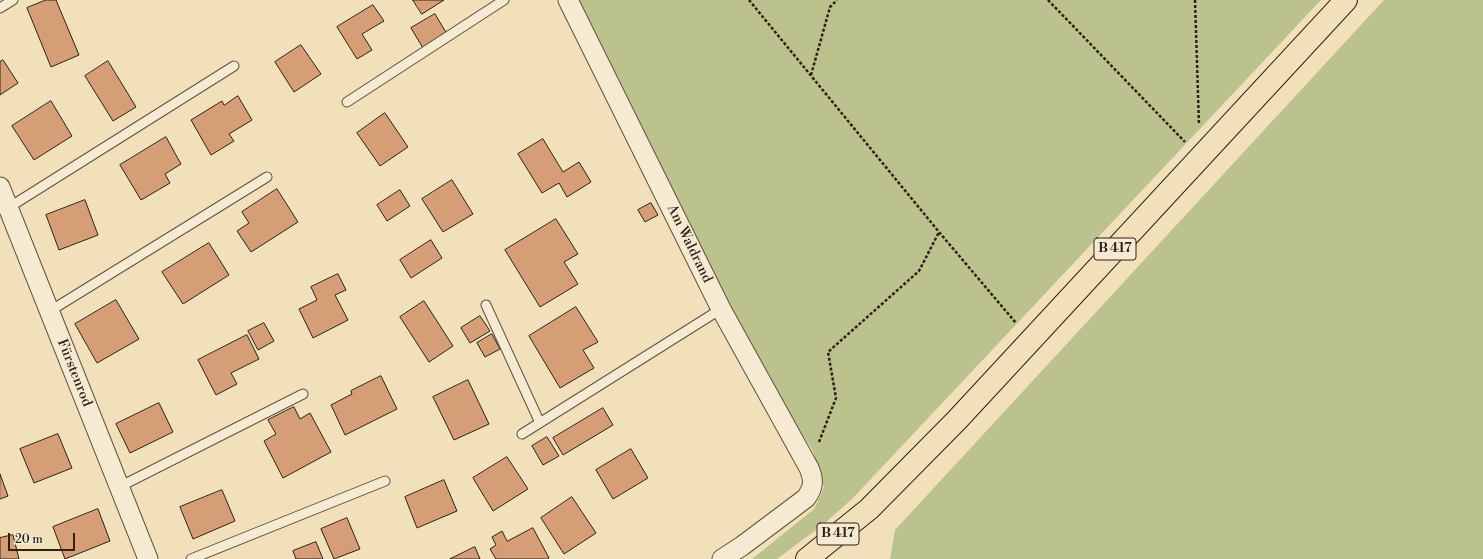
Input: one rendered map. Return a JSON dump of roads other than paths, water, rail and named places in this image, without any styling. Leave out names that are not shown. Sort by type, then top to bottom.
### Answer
[{"type":"main road","name":"B 417","points":[[807,559],[869,509],[957,420],[1346,0]]},
{"type":"street","name":"Am Waldrand","points":[[568,0],[721,309],[811,477],[806,498],[742,546],[722,559]]},
{"type":"street","name":"Fürstenrod","points":[[0,187],[148,559]]},
{"type":"lane","points":[[0,8],[13,0]]},
{"type":"lane","points":[[347,102],[504,0]]},
{"type":"lane","points":[[8,208],[234,66]]},
{"type":"lane","points":[[50,311],[267,177]]},
{"type":"lane","points":[[486,305],[540,423]]},
{"type":"lane","points":[[522,434],[721,309]]},
{"type":"lane","points":[[119,487],[302,394]]},
{"type":"lane","points":[[191,559],[385,481]]}]
